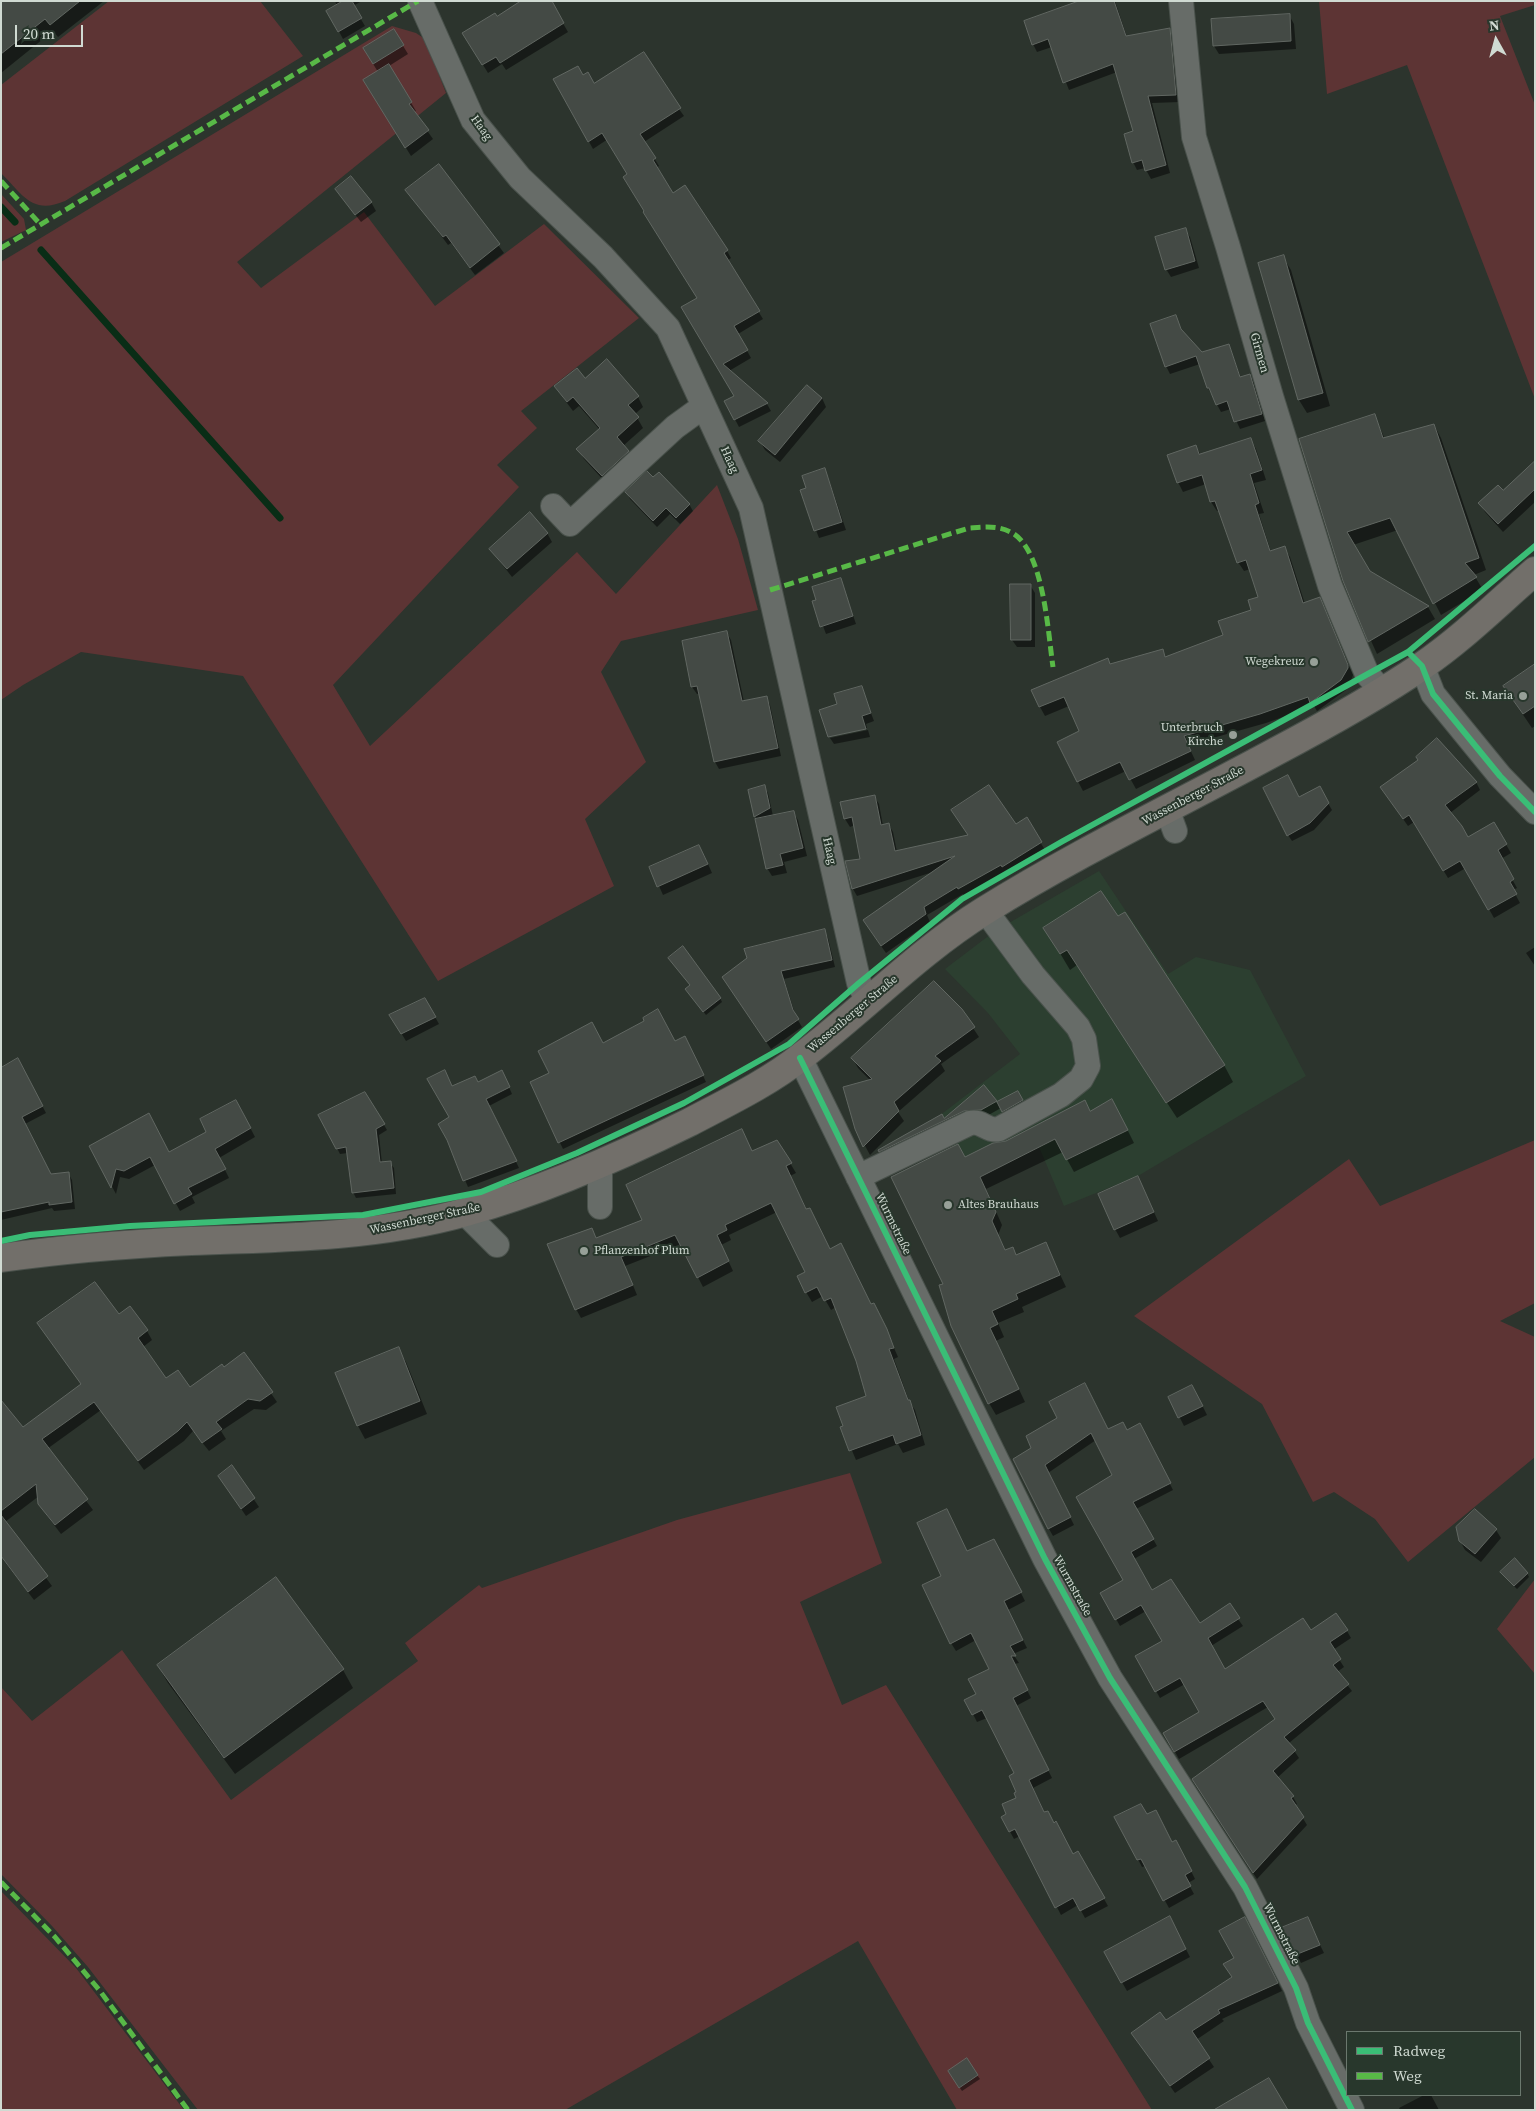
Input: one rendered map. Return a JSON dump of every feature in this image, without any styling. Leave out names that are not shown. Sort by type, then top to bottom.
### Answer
[{"type":"main road","name":"Wassenberger Straße","points":[[1,1258],[54,1250],[350,1234],[395,1228],[465,1213],[497,1203],[600,1163],[656,1138],[720,1106],[800,1058],[923,955],[985,910],[1083,854],[1171,820],[1382,692],[1455,642],[1535,571]]},
{"type":"street","name":"Haag","points":[[420,1],[473,120],[520,178],[603,257],[668,328],[751,508],[859,983],[868,1002]]},
{"type":"street","name":"Girmen","points":[[1181,1],[1194,137],[1330,586],[1367,674],[1382,692]]},
{"type":"street","points":[[553,506],[570,524],[675,427],[704,406]]},
{"type":"street","points":[[1422,666],[1433,694],[1500,776],[1535,812]]},
{"type":"street","points":[[858,1177],[970,1123],[978,1122],[991,1130],[999,1128],[1062,1095],[1081,1080],[1088,1066],[1084,1039],[1078,1026],[1033,975],[985,910]]},
{"type":"street","name":"Wurmstraße","points":[[800,1058],[1044,1559],[1110,1678],[1244,1887],[1296,1988],[1308,2023],[1352,2110]]},
{"type":"street","points":[[600,1163],[600,1207]]},
{"type":"street","points":[[465,1213],[496,1245]]},
{"type":"shaded area","points":[[109,1],[260,1],[303,56],[65,201],[54,205],[44,206],[36,204],[22,195],[1,173],[1,85]]},
{"type":"shaded area","points":[[1319,1],[1535,1],[1535,5],[1500,16],[1535,105],[1535,399],[1407,65],[1327,94]]},
{"type":"shaded area","points":[[392,26],[416,33],[425,39],[446,93],[237,262],[261,288],[364,212],[435,306],[544,224],[639,318],[521,411],[537,428],[497,465],[519,487],[333,685],[370,746],[577,552],[616,594],[717,485],[738,539],[758,610],[621,641],[601,672],[646,762],[585,819],[614,886],[438,981],[243,676],[81,652],[23,685],[1,700],[1,262]]},
{"type":"shaded area","points":[[1,194],[24,219],[26,230],[1,242]]},
{"type":"shaded area","points":[[1099,871],[1168,974],[1196,957],[1250,970],[1306,1076],[1138,1176],[1064,1206],[1039,1147],[986,1173],[958,1155],[939,1116],[1020,1054],[988,1013],[945,969],[995,931]]},
{"type":"shaded area","points":[[1535,1140],[1535,1303],[1500,1321],[1535,1337],[1535,1457],[1408,1562],[1375,1519],[1334,1492],[1313,1502],[1262,1404],[1134,1316],[1349,1159],[1380,1206]]},
{"type":"shaded area","points":[[850,1473],[882,1563],[800,1602],[842,1705],[886,1685],[1152,2110],[957,2110],[858,1941],[565,2110],[198,2110],[88,1967],[52,1926],[1,1874],[1,1687],[32,1721],[122,1650],[231,1800],[418,1661],[405,1643],[479,1585],[482,1588],[677,1520]]},
{"type":"shaded area","points":[[1535,1579],[1535,1674],[1497,1629]]},
{"type":"shaded area","points":[[1,1891],[76,1968],[184,2110],[1,2110]]},
{"type":"building","points":[[1,1],[80,1],[50,25],[45,19],[1,54]]},
{"type":"building","points":[[343,1],[352,1],[362,18],[338,32],[326,11]]},
{"type":"building","points":[[521,1],[552,1],[564,23],[500,63],[496,57],[482,65],[462,33],[495,13],[497,16]]},
{"type":"building","points":[[1079,1],[1114,1],[1126,36],[1170,28],[1176,95],[1148,96],[1166,165],[1145,171],[1142,160],[1132,163],[1124,134],[1133,131],[1113,64],[1063,83],[1048,39],[1032,45],[1024,21]]},
{"type":"building","points":[[1290,14],[1291,41],[1213,46],[1211,19]]},
{"type":"building","points":[[394,29],[404,45],[373,64],[363,48]]},
{"type":"building","points":[[644,52],[681,108],[640,134],[656,158],[653,160],[673,193],[685,185],[728,250],[724,253],[760,311],[734,326],[748,350],[723,364],[768,403],[734,420],[724,401],[734,396],[681,307],[697,298],[643,212],[623,177],[627,174],[602,133],[588,142],[553,79],[578,66],[583,75],[588,72],[594,83]]},
{"type":"building","points":[[389,64],[412,102],[409,104],[429,130],[405,148],[363,80]]},
{"type":"building","points":[[439,164],[500,244],[470,268],[446,235],[443,237],[405,190]]},
{"type":"building","points":[[351,176],[372,202],[355,215],[335,189]]},
{"type":"building","points":[[1186,228],[1195,261],[1165,270],[1155,237]]},
{"type":"building","points":[[1284,255],[1323,393],[1298,400],[1258,263]]},
{"type":"building","points":[[1176,315],[1181,329],[1202,352],[1229,344],[1240,377],[1250,374],[1262,414],[1234,422],[1227,401],[1216,405],[1209,388],[1207,388],[1196,356],[1165,367],[1150,324]]},
{"type":"building","points":[[607,359],[639,396],[628,405],[639,417],[617,437],[629,451],[602,476],[576,449],[600,428],[573,397],[567,402],[554,386],[577,368],[585,378]]},
{"type":"building","points":[[807,385],[822,398],[775,455],[758,441]]},
{"type":"building","points":[[1375,414],[1383,438],[1434,424],[1479,558],[1465,563],[1477,577],[1433,604],[1390,518],[1347,532],[1370,571],[1429,606],[1368,642],[1343,581],[1299,439]]},
{"type":"building","points":[[1251,438],[1262,470],[1250,474],[1259,503],[1255,505],[1270,551],[1285,546],[1303,603],[1320,597],[1348,668],[1341,680],[1310,703],[1308,697],[1260,714],[1184,736],[1191,751],[1129,780],[1120,762],[1077,782],[1057,742],[1079,731],[1064,697],[1039,707],[1031,690],[1108,658],[1110,664],[1163,649],[1165,657],[1223,635],[1218,621],[1251,610],[1248,600],[1258,597],[1246,560],[1237,563],[1215,501],[1210,502],[1202,475],[1177,483],[1167,455],[1196,445],[1199,454]]},
{"type":"building","points":[[1535,461],[1535,489],[1498,524],[1478,503],[1498,485],[1503,490]]},
{"type":"building","points":[[825,468],[842,522],[814,531],[800,490],[806,488],[802,476]]},
{"type":"building","points":[[647,471],[653,477],[659,472],[690,504],[676,518],[666,508],[653,521],[625,492]]},
{"type":"building","points":[[530,512],[548,533],[507,569],[489,549]]},
{"type":"building","points":[[841,578],[853,616],[820,627],[812,601],[816,600],[812,587]]},
{"type":"building","points":[[1010,584],[1031,584],[1031,640],[1011,640]]},
{"type":"building","points":[[727,631],[742,701],[767,696],[778,748],[714,762],[697,686],[691,687],[682,641]]},
{"type":"building","name":"St. Maria","points":[[1535,664],[1535,706],[1523,714],[1503,686]]},
{"type":"building","points":[[862,686],[871,713],[862,716],[866,729],[828,737],[819,710],[837,704],[834,694]]},
{"type":"building","points":[[1437,738],[1477,782],[1445,805],[1462,826],[1468,837],[1494,822],[1507,844],[1498,850],[1514,879],[1510,882],[1517,894],[1488,910],[1460,861],[1443,871],[1409,815],[1403,819],[1380,787],[1418,760],[1416,757]]},
{"type":"building","points":[[1288,775],[1299,797],[1320,786],[1329,803],[1310,823],[1287,836],[1263,788]]},
{"type":"building","points":[[765,785],[770,808],[754,817],[748,790]]},
{"type":"building","points":[[989,785],[1016,824],[1027,817],[1042,842],[1002,867],[1001,865],[958,889],[957,887],[924,907],[926,914],[881,946],[863,920],[955,856],[852,889],[845,861],[860,859],[852,817],[844,819],[840,802],[875,795],[881,825],[889,823],[895,851],[968,835],[951,810]]},
{"type":"building","points":[[794,811],[803,848],[780,854],[783,865],[766,869],[755,819]]},
{"type":"building","points":[[699,845],[708,864],[657,887],[649,867]]},
{"type":"building","points":[[1101,891],[1118,916],[1125,912],[1225,1065],[1166,1103],[1067,950],[1060,954],[1043,928]]},
{"type":"building","points":[[825,929],[832,960],[781,971],[793,1010],[799,1019],[766,1042],[722,977],[747,958],[744,949]]},
{"type":"building","points":[[683,946],[721,998],[703,1012],[685,989],[690,985],[668,958]]},
{"type":"building","points":[[934,981],[962,1009],[975,1027],[935,1056],[941,1061],[894,1102],[899,1111],[863,1147],[855,1129],[843,1087],[872,1079],[851,1058]]},
{"type":"building","points":[[425,998],[436,1017],[401,1034],[389,1015]]},
{"type":"building","points":[[658,1009],[675,1041],[685,1036],[704,1075],[558,1143],[530,1082],[549,1073],[538,1051],[592,1022],[603,1043],[644,1021],[643,1018]]},
{"type":"building","points":[[18,1058],[43,1106],[22,1117],[51,1174],[69,1172],[72,1202],[49,1205],[49,1202],[1,1212],[1,1068]]},
{"type":"building","points":[[445,1070],[452,1086],[475,1076],[478,1082],[502,1070],[510,1087],[486,1099],[517,1161],[463,1181],[447,1140],[438,1124],[449,1117],[427,1079]]},
{"type":"building","points":[[984,1085],[997,1101],[981,1110],[964,1111],[879,1152],[878,1150],[942,1114],[944,1118]]},
{"type":"building","points":[[1018,1091],[1023,1100],[1002,1112],[997,1102]]},
{"type":"building","points":[[365,1092],[385,1124],[376,1129],[380,1162],[391,1161],[394,1188],[352,1193],[346,1147],[336,1149],[318,1115]]},
{"type":"building","points":[[1112,1099],[1128,1130],[1066,1160],[1055,1139],[980,1177],[996,1212],[992,1221],[1005,1250],[1013,1247],[1016,1255],[1046,1242],[1060,1275],[1016,1294],[1018,1299],[992,1311],[998,1324],[990,1328],[1019,1389],[988,1404],[951,1326],[939,1285],[943,1284],[891,1177],[958,1144],[965,1157],[993,1143],[1006,1141],[1085,1100],[1090,1111]]},
{"type":"building","points":[[236,1100],[251,1128],[215,1149],[226,1169],[188,1188],[192,1194],[174,1204],[150,1157],[124,1171],[116,1169],[111,1188],[89,1146],[149,1113],[169,1152],[206,1132],[200,1119]]},
{"type":"building","points":[[742,1129],[752,1151],[777,1140],[792,1163],[786,1166],[806,1209],[810,1208],[830,1249],[841,1243],[871,1304],[874,1303],[887,1329],[894,1348],[889,1349],[908,1400],[910,1400],[921,1435],[896,1444],[893,1435],[849,1451],[840,1427],[843,1426],[836,1407],[866,1396],[856,1361],[831,1298],[824,1301],[817,1287],[805,1293],[797,1276],[805,1272],[771,1203],[725,1225],[727,1230],[717,1235],[729,1261],[697,1278],[675,1235],[621,1257],[633,1285],[575,1310],[547,1244],[592,1228],[596,1238],[642,1220],[626,1185]]},
{"type":"building","points":[[1138,1176],[1154,1212],[1114,1230],[1098,1194]]},
{"type":"building","points":[[95,1282],[119,1314],[130,1306],[148,1330],[138,1338],[166,1378],[178,1370],[190,1387],[222,1364],[224,1367],[244,1352],[273,1392],[260,1401],[248,1399],[216,1422],[222,1429],[202,1443],[187,1422],[138,1461],[94,1402],[42,1439],[88,1499],[55,1525],[38,1504],[36,1484],[1,1511],[1,1400],[23,1427],[81,1384],[37,1323]]},
{"type":"building","points":[[399,1347],[420,1401],[357,1426],[335,1373]]},
{"type":"building","points":[[1085,1383],[1108,1429],[1123,1422],[1127,1430],[1140,1423],[1171,1483],[1133,1502],[1154,1539],[1131,1552],[1152,1590],[1171,1579],[1200,1623],[1230,1603],[1240,1618],[1208,1638],[1225,1669],[1303,1618],[1311,1630],[1336,1613],[1348,1630],[1330,1642],[1341,1659],[1333,1665],[1349,1684],[1284,1737],[1296,1750],[1273,1771],[1294,1796],[1291,1798],[1304,1817],[1253,1873],[1192,1779],[1275,1719],[1263,1701],[1174,1752],[1163,1733],[1199,1712],[1180,1678],[1155,1692],[1135,1656],[1162,1641],[1141,1605],[1115,1620],[1100,1593],[1123,1580],[1076,1497],[1112,1475],[1091,1433],[1045,1465],[1071,1517],[1048,1529],[1013,1459],[1031,1448],[1026,1436],[1057,1418],[1049,1402]]},
{"type":"building","points":[[1192,1385],[1203,1406],[1178,1418],[1168,1397]]},
{"type":"building","points":[[232,1465],[255,1498],[241,1509],[218,1476]]},
{"type":"building","points":[[947,1509],[967,1551],[994,1539],[1022,1592],[1004,1601],[1023,1640],[1010,1646],[1016,1656],[1011,1656],[1028,1690],[1013,1698],[1049,1770],[1029,1780],[1044,1812],[1048,1811],[1054,1823],[1056,1821],[1073,1854],[1078,1851],[1105,1898],[1080,1911],[1073,1898],[1055,1908],[1015,1829],[1009,1832],[1001,1817],[1006,1814],[1002,1804],[1016,1798],[1014,1793],[1016,1792],[1009,1776],[1014,1773],[982,1710],[972,1715],[964,1700],[976,1694],[968,1679],[989,1669],[971,1633],[950,1644],[922,1585],[941,1576],[917,1523]]},
{"type":"building","points":[[1475,1509],[1497,1529],[1475,1554],[1459,1541],[1456,1527]]},
{"type":"building","points":[[1,1515],[48,1576],[28,1592],[1,1556]]},
{"type":"building","points":[[1515,1558],[1528,1573],[1514,1586],[1500,1572]]},
{"type":"building","points":[[276,1577],[344,1669],[224,1758],[157,1665]]},
{"type":"building","points":[[1141,1804],[1147,1814],[1156,1810],[1172,1842],[1176,1840],[1192,1871],[1185,1875],[1191,1886],[1163,1901],[1141,1859],[1137,1860],[1114,1817]]},
{"type":"building","points":[[1170,1916],[1186,1949],[1121,1983],[1104,1952]]},
{"type":"building","points":[[1245,1917],[1278,1983],[1218,2010],[1220,2013],[1192,2031],[1210,2058],[1170,2086],[1131,2033],[1160,2012],[1166,2020],[1232,1977],[1223,1964],[1234,1958],[1219,1931]]},
{"type":"building","points":[[1308,1917],[1320,1945],[1295,1955],[1281,1928]]},
{"type":"building","points":[[967,2058],[978,2075],[959,2088],[948,2071]]},
{"type":"building","points":[[1269,2078],[1288,2110],[1214,2110]]},
{"type":"waterway","points":[[1,207],[15,222]]},
{"type":"waterway","points":[[41,250],[280,518]]},
{"type":"marked path","points":[[1,248],[418,1]]},
{"type":"marked path","points":[[1,181],[40,224]]},
{"type":"marked path","points":[[770,590],[969,528],[992,527],[1003,529],[1014,534],[1024,544],[1032,558],[1043,595],[1053,667]]},
{"type":"marked path","points":[[1,1882],[55,1937],[100,1991],[188,2110]]},
{"type":"cycle path","points":[[1,1241],[30,1235],[130,1226],[363,1215],[481,1192],[577,1153],[684,1103],[789,1044],[859,983],[962,899],[1063,841],[1408,652],[1535,546]]},
{"type":"cycle path","points":[[1408,652],[1422,666],[1433,694],[1500,776],[1535,812]]},
{"type":"cycle path","points":[[800,1058],[1045,1559],[1110,1678],[1245,1887],[1296,1988],[1308,2023],[1352,2110]]},
{"type":"place","name":"Wegekreuz","points":[[1314,662]]},
{"type":"place","name":"St. Maria","points":[[1523,696]]},
{"type":"place","name":"Unterbruch Kirche","points":[[1233,735]]},
{"type":"place","name":"Altes Brauhaus","points":[[948,1205]]},
{"type":"place","name":"Pflanzenhof Plum","points":[[584,1251]]}]
